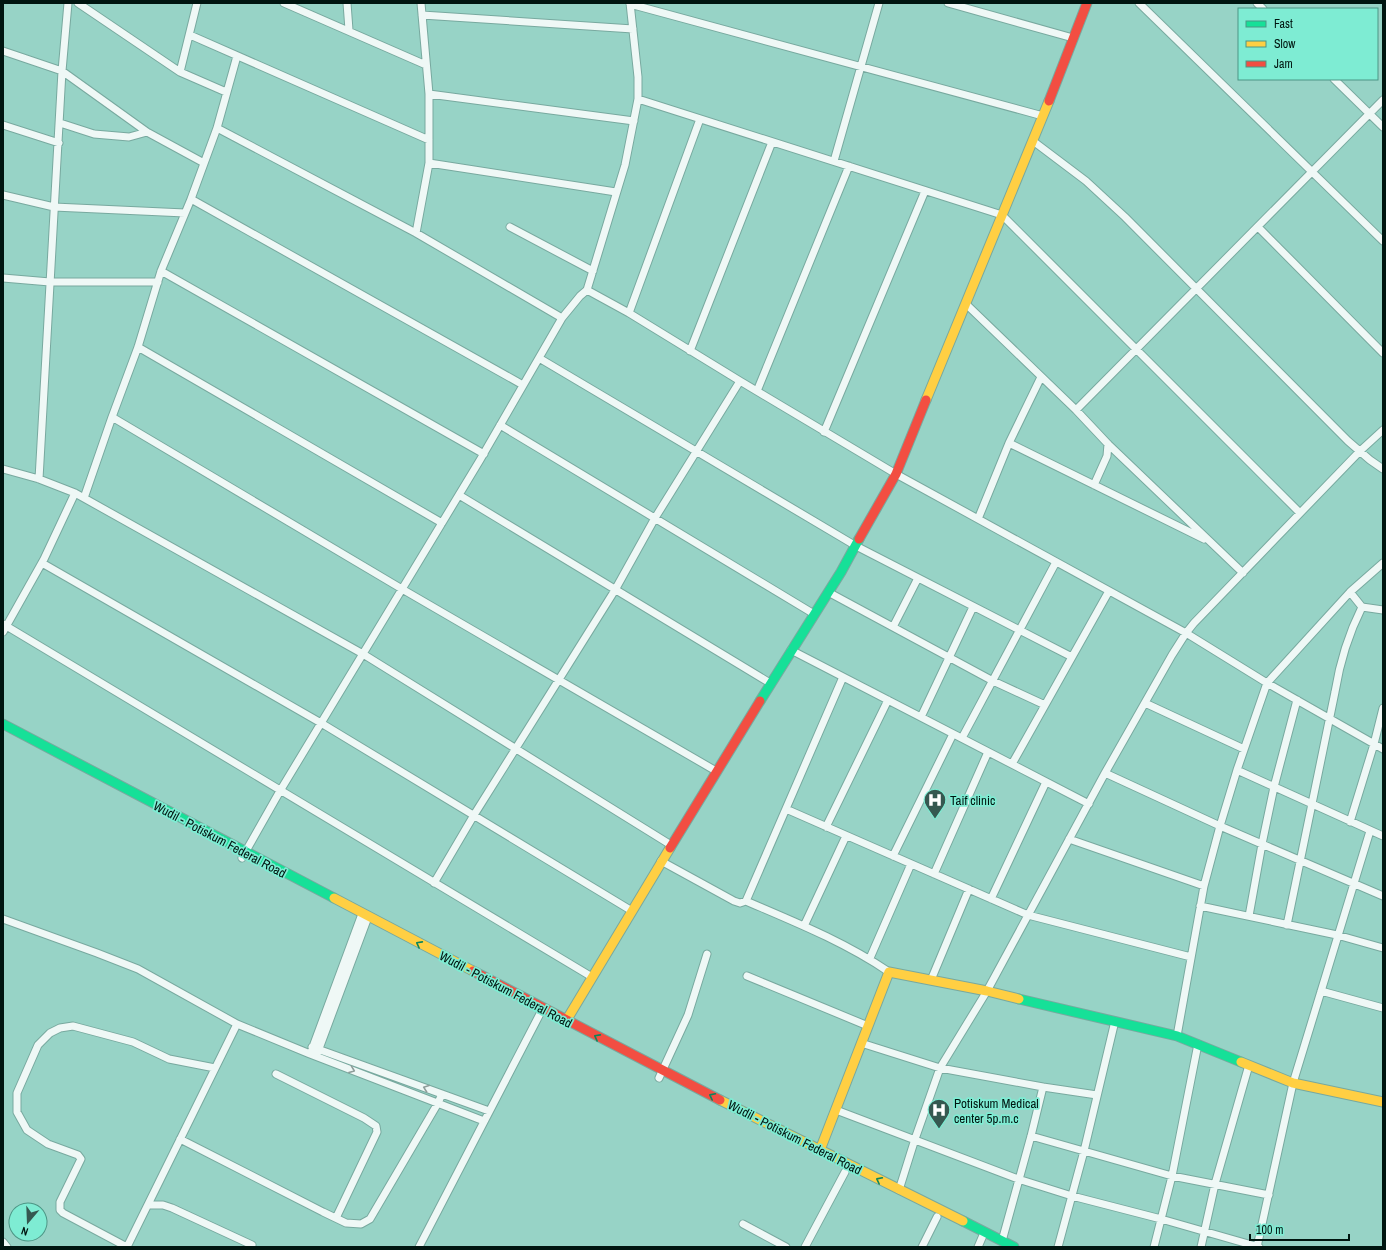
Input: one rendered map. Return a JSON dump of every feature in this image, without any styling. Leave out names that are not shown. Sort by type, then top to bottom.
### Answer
[{"type":"main road","points":[[566,1021],[661,861],[856,546],[896,474],[1033,141],[1087,3]]},
{"type":"main road","name":"Wudil - Potiskum Federal Road","points":[[3,724],[243,855]]},
{"type":"main road","name":"Wudil - Potiskum Federal Road","points":[[3,732],[243,855],[845,1172],[981,1240],[1014,1247]]},
{"type":"main road","points":[[820,1150],[889,972],[987,991],[1176,1036],[1293,1083],[1383,1102]]},
{"type":"main road","name":"Wudil - Potiskum Federal Road","points":[[541,1012],[566,1021],[661,1074],[820,1150],[899,1190],[981,1240]]},
{"type":"street","points":[[39,479],[62,71],[68,3]]},
{"type":"street","points":[[78,3],[180,72],[226,92]]},
{"type":"street","points":[[180,72],[197,3]]},
{"type":"street","points":[[284,3],[349,30],[426,65]]},
{"type":"street","points":[[347,3],[349,30]]},
{"type":"street","points":[[416,233],[429,164],[429,94],[421,3]]},
{"type":"street","points":[[834,162],[879,3]]},
{"type":"street","points":[[948,3],[1073,38]]},
{"type":"street","points":[[1139,3],[1383,241]]},
{"type":"street","points":[[243,855],[280,791],[484,454],[562,318],[580,296],[587,290],[625,165],[638,99],[638,77],[630,4],[1043,116]]},
{"type":"street","points":[[422,15],[633,29]]},
{"type":"street","points":[[190,35],[429,140]]},
{"type":"street","points":[[3,51],[62,71],[147,132],[204,163]]},
{"type":"street","points":[[84,498],[138,348],[161,271],[191,199],[204,163],[237,56]]},
{"type":"street","points":[[1335,80],[1383,127]]},
{"type":"street","points":[[429,94],[634,120]]},
{"type":"street","points":[[638,99],[1002,215],[1300,513]]},
{"type":"street","points":[[1076,410],[1383,100]]},
{"type":"street","points":[[629,312],[700,119]]},
{"type":"street","points":[[60,124],[94,134],[129,137],[147,132]]},
{"type":"street","points":[[3,125],[59,143]]},
{"type":"street","points":[[216,128],[416,233],[562,318]]},
{"type":"street","points":[[1033,141],[1086,181],[1125,217],[1348,441],[1383,469]]},
{"type":"street","points":[[690,351],[772,142]]},
{"type":"street","points":[[429,164],[616,192]]},
{"type":"street","points":[[757,392],[849,166]]},
{"type":"street","points":[[824,432],[925,191]]},
{"type":"street","points":[[3,195],[54,207],[185,213]]},
{"type":"street","points":[[191,199],[524,385]]},
{"type":"street","points":[[510,227],[593,271]]},
{"type":"street","points":[[1258,227],[1383,353]]},
{"type":"street","points":[[161,271],[484,454]]},
{"type":"street","points":[[3,278],[50,282],[158,282]]},
{"type":"street","points":[[587,290],[629,312],[757,392],[896,474],[1186,633],[1267,683],[1383,749]]},
{"type":"street","points":[[966,304],[1076,410],[1108,444],[1243,573]]},
{"type":"street","points":[[138,348],[442,523]]},
{"type":"street","points":[[539,358],[856,546],[1072,657]]},
{"type":"street","points":[[978,519],[1009,443],[1041,377]]},
{"type":"street","points":[[434,883],[615,590],[655,518],[740,381]]},
{"type":"street","points":[[112,417],[402,589],[716,771]]},
{"type":"street","points":[[500,425],[814,614]]},
{"type":"street","points":[[899,1190],[940,1068],[987,991],[1105,773],[1144,703],[1186,633],[1360,451],[1383,430]]},
{"type":"street","points":[[1009,443],[1212,542]]},
{"type":"street","points":[[1094,485],[1108,456],[1108,444]]},
{"type":"street","points":[[3,469],[39,479],[75,493],[363,654],[671,845]]},
{"type":"street","points":[[75,493],[42,563],[4,627],[592,977]]},
{"type":"street","points":[[459,495],[770,683]]},
{"type":"street","points":[[962,738],[1056,562]]},
{"type":"street","points":[[42,563],[321,723],[632,911]]},
{"type":"street","points":[[1176,1036],[1204,886],[1237,770],[1267,683],[1350,592],[1383,563]]},
{"type":"street","points":[[893,627],[918,578]]},
{"type":"street","points":[[1012,764],[1109,591]]},
{"type":"street","points":[[828,592],[993,681],[1045,705]]},
{"type":"street","points":[[1350,592],[1362,607],[1383,610]]},
{"type":"street","points":[[921,717],[974,607]]},
{"type":"street","points":[[1287,925],[1340,665],[1351,631],[1362,607]]},
{"type":"street","points":[[792,650],[1089,804]]},
{"type":"street","points":[[746,901],[843,677]]},
{"type":"street","points":[[826,827],[888,700]]},
{"type":"street","points":[[1249,916],[1274,787],[1297,700]]},
{"type":"street","points":[[1144,703],[1244,749]]},
{"type":"street","points":[[1350,822],[1374,744],[1383,708]]},
{"type":"street","points":[[893,856],[953,734]]},
{"type":"street","points":[[934,874],[988,752]]},
{"type":"street","points":[[1237,770],[1383,836]]},
{"type":"street","points":[[1105,773],[1220,826],[1354,882],[1383,896]]},
{"type":"street","points":[[991,899],[1046,782]]},
{"type":"street","points":[[786,810],[1028,915],[1191,957]]},
{"type":"street","points":[[836,1110],[1018,1179],[1072,1196],[1205,1231],[1258,1247],[1293,1083],[1370,831]]},
{"type":"street","points":[[804,926],[846,836]]},
{"type":"street","points":[[1070,839],[1204,886]]},
{"type":"street","points":[[661,861],[734,901],[740,903],[746,901],[804,926],[870,958],[889,972]]},
{"type":"street","points":[[870,958],[911,864]]},
{"type":"street","points":[[931,980],[970,889]]},
{"type":"street","points":[[1200,906],[1337,935],[1383,948]]},
{"type":"street","points":[[3,919],[138,969],[237,1024],[314,1052],[489,1111]]},
{"type":"street","points":[[314,1052],[364,919]]},
{"type":"street","points":[[661,1074],[688,1015],[707,954]]},
{"type":"street","points":[[746,976],[868,1026]]},
{"type":"street","points":[[1321,991],[1383,1008]]},
{"type":"street","points":[[419,1247],[541,1012]]},
{"type":"street","points":[[1058,1247],[1084,1151],[1115,1022]]},
{"type":"street","points":[[215,1068],[169,1059],[134,1042],[73,1026],[60,1028],[50,1033],[38,1045],[17,1093],[16,1112],[27,1130],[48,1144],[78,1155],[81,1159],[60,1202],[60,1210],[127,1247],[237,1024]]},
{"type":"street","points":[[861,1042],[940,1068],[1097,1096]]},
{"type":"street","points":[[1154,1247],[1172,1176],[1198,1044]]},
{"type":"street","points":[[314,1052],[484,1121]]},
{"type":"street","points":[[1201,1247],[1215,1184],[1249,1065]]},
{"type":"street","points":[[276,1074],[364,1118],[376,1126],[377,1132],[336,1218]]},
{"type":"street","points":[[999,1244],[1031,1136],[1043,1087]]},
{"type":"street","points":[[180,1139],[346,1223],[361,1224],[370,1219],[442,1094]]},
{"type":"street","points":[[1031,1136],[1172,1176],[1268,1195]]},
{"type":"street","points":[[805,1247],[845,1172]]},
{"type":"street","points":[[148,1205],[163,1205],[172,1208],[252,1246]]},
{"type":"street","points":[[922,1247],[937,1217]]},
{"type":"street","points":[[743,1224],[786,1247]]},
{"type":"street","points":[[3,1242],[7,1247]]},
{"type":"traffic: fast","points":[[760,701],[841,572],[859,539]]},
{"type":"traffic: fast","points":[[3,724],[334,898]]},
{"type":"traffic: fast","points":[[1019,999],[1177,1036],[1241,1062]]},
{"type":"traffic: fast","points":[[963,1221],[1014,1247]]},
{"type":"traffic: slow","points":[[926,400],[1049,101]]},
{"type":"traffic: slow","points":[[566,1021],[670,848]]},
{"type":"traffic: slow","points":[[334,898],[473,971]]},
{"type":"traffic: slow","points":[[820,1150],[889,972],[987,991],[1019,999]]},
{"type":"traffic: slow","points":[[1241,1062],[1293,1083],[1383,1102]]},
{"type":"traffic: slow","points":[[720,1100],[963,1221]]},
{"type":"traffic: jam","points":[[1049,101],[1087,3]]},
{"type":"traffic: jam","points":[[859,539],[896,474],[926,400]]},
{"type":"traffic: jam","points":[[670,848],[760,701]]},
{"type":"traffic: jam","points":[[473,971],[720,1100]]},
{"type":"place","name":"Taif clinic","points":[[935,820]]},
{"type":"place","name":"Potiskum Medical center 5p.m.c","points":[[939,1130]]}]
